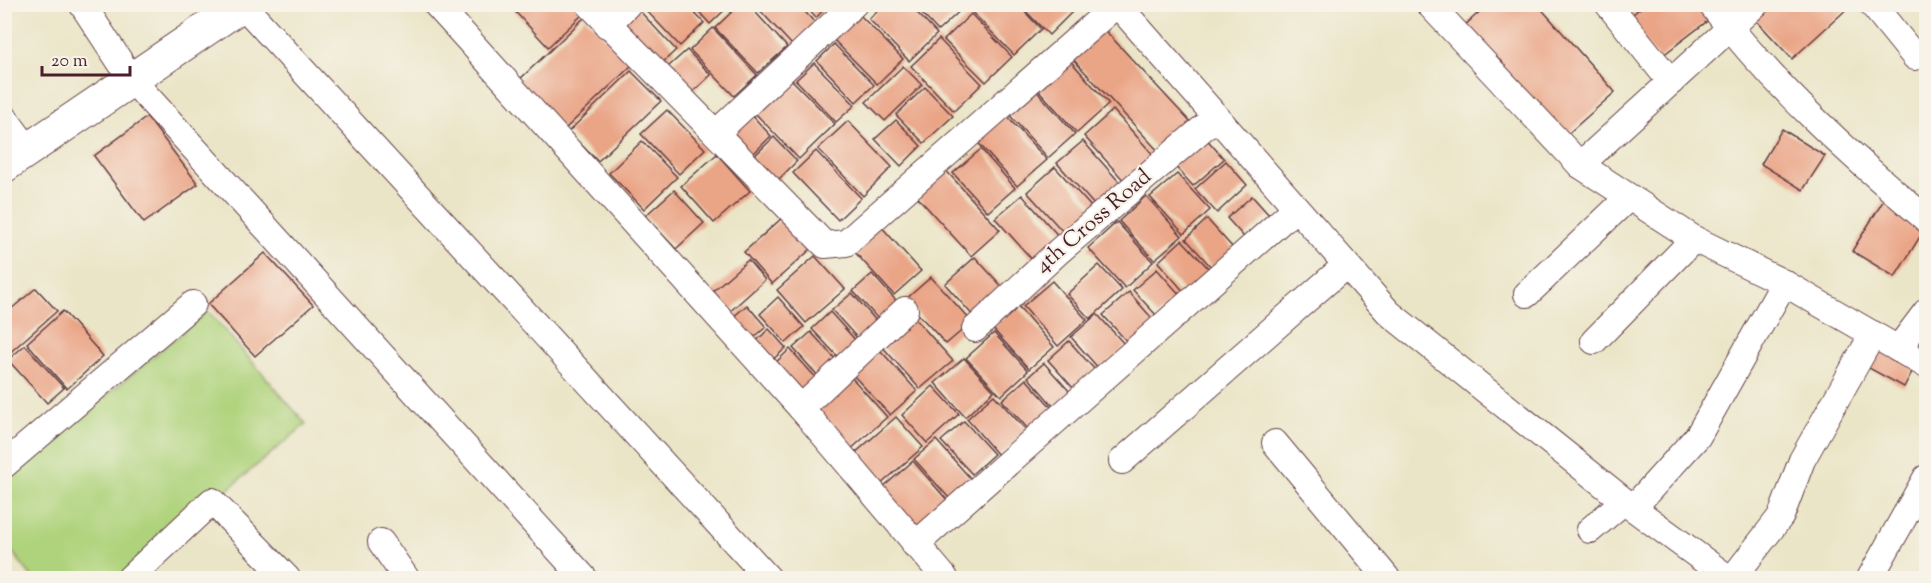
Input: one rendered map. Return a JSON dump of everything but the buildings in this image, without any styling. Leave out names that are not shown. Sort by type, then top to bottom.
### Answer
[{"type":"main road","points":[[16,159],[242,5]]},
{"type":"street","points":[[82,4],[132,80],[584,579]]},
{"type":"street","points":[[436,4],[801,408],[945,579]]},
{"type":"street","points":[[589,4],[607,25],[825,245],[846,243],[1117,4],[1389,313],[1628,505],[1728,579]]},
{"type":"street","points":[[607,25],[628,4]]},
{"type":"street","points":[[716,133],[854,4]]},
{"type":"street","points":[[1429,4],[1580,165],[1694,239],[1784,283],[1926,365]]},
{"type":"street","points":[[1608,4],[1671,82]]},
{"type":"street","points":[[1711,4],[1729,29],[1838,144],[1926,219]]},
{"type":"street","points":[[1580,165],[1756,4]]},
{"type":"street","points":[[1872,4],[1915,57]]},
{"type":"street","points":[[242,5],[768,579]]},
{"type":"street","points":[[4,117],[16,159]]},
{"type":"street","name":"4th Cross Road","points":[[975,329],[1059,251],[1216,117]]},
{"type":"street","points":[[1527,294],[1629,197]]},
{"type":"street","points":[[915,545],[1296,208]]},
{"type":"street","points":[[1594,341],[1694,239]]},
{"type":"street","points":[[1122,461],[1346,265]]},
{"type":"street","points":[[1590,530],[1628,505],[1698,436],[1784,283]]},
{"type":"street","points":[[4,465],[193,304]]},
{"type":"street","points":[[801,408],[905,310]]},
{"type":"street","points":[[1898,348],[1926,312]]},
{"type":"street","points":[[1733,579],[1781,516],[1802,460],[1873,334]]},
{"type":"street","points":[[1275,443],[1387,579]]},
{"type":"street","points":[[1870,579],[1926,478]]},
{"type":"street","points":[[130,579],[212,501],[286,579]]},
{"type":"street","points":[[381,542],[406,579]]},
{"type":"green space","points":[[208,311],[306,424],[122,578],[33,578],[5,543],[5,480]]}]
